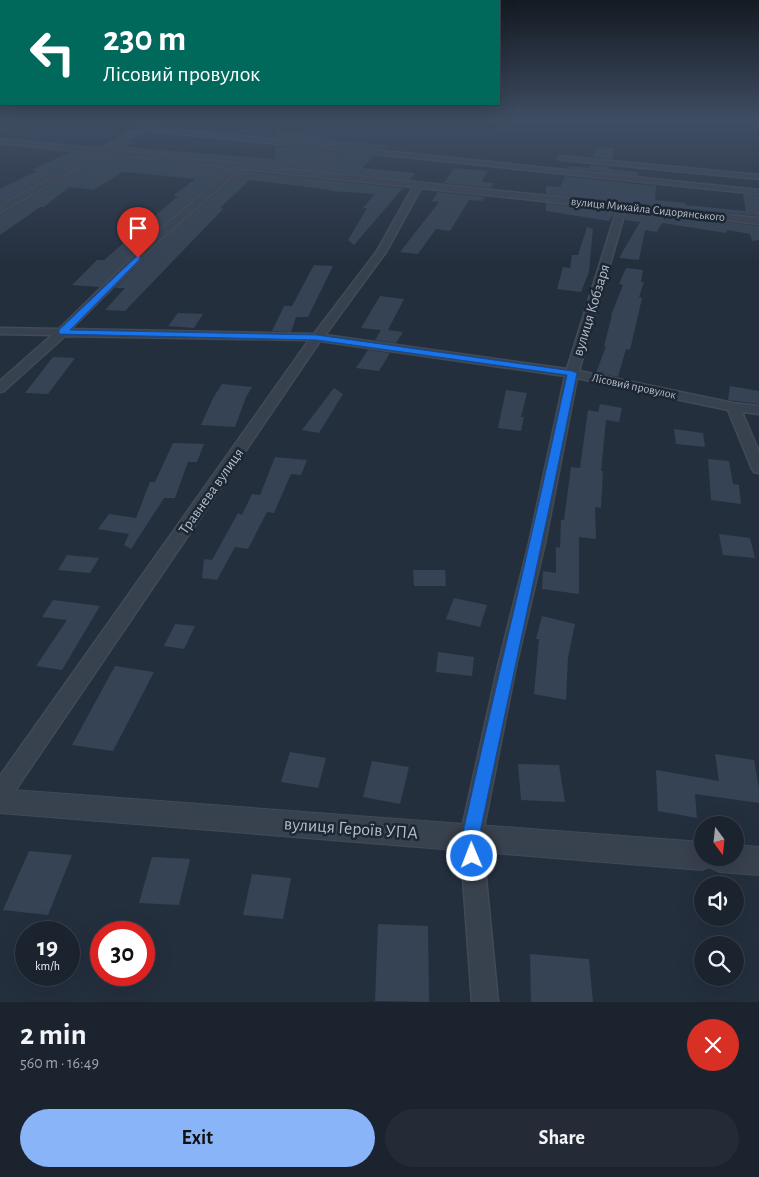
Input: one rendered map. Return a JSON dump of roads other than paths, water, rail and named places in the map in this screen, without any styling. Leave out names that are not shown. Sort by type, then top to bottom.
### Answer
[{"type":"street","points":[[0,210],[74,168]]},
{"type":"street","points":[[0,388],[62,332],[162,233],[237,168]]},
{"type":"street","name":"вулиця Михайла Сидорянського","points":[[255,168],[759,222]]},
{"type":"street","points":[[525,168],[759,192]]},
{"type":"street","points":[[663,168],[759,177]]},
{"type":"street","name":"Травнева вулиця","points":[[0,794],[317,338],[381,252],[418,186]]},
{"type":"street","name":"вулиця Кобзаря","points":[[485,1002],[470,837],[507,666],[537,543],[572,373],[622,207]]},
{"type":"street","name":"Лісовий провулок","points":[[0,331],[317,338],[572,373],[733,407],[759,410]]},
{"type":"street","points":[[733,407],[759,469]]},
{"type":"street","name":"вулиця Героїв УПА","points":[[0,801],[694,855]]},
{"type":"street","points":[[744,860],[759,861]]}]
